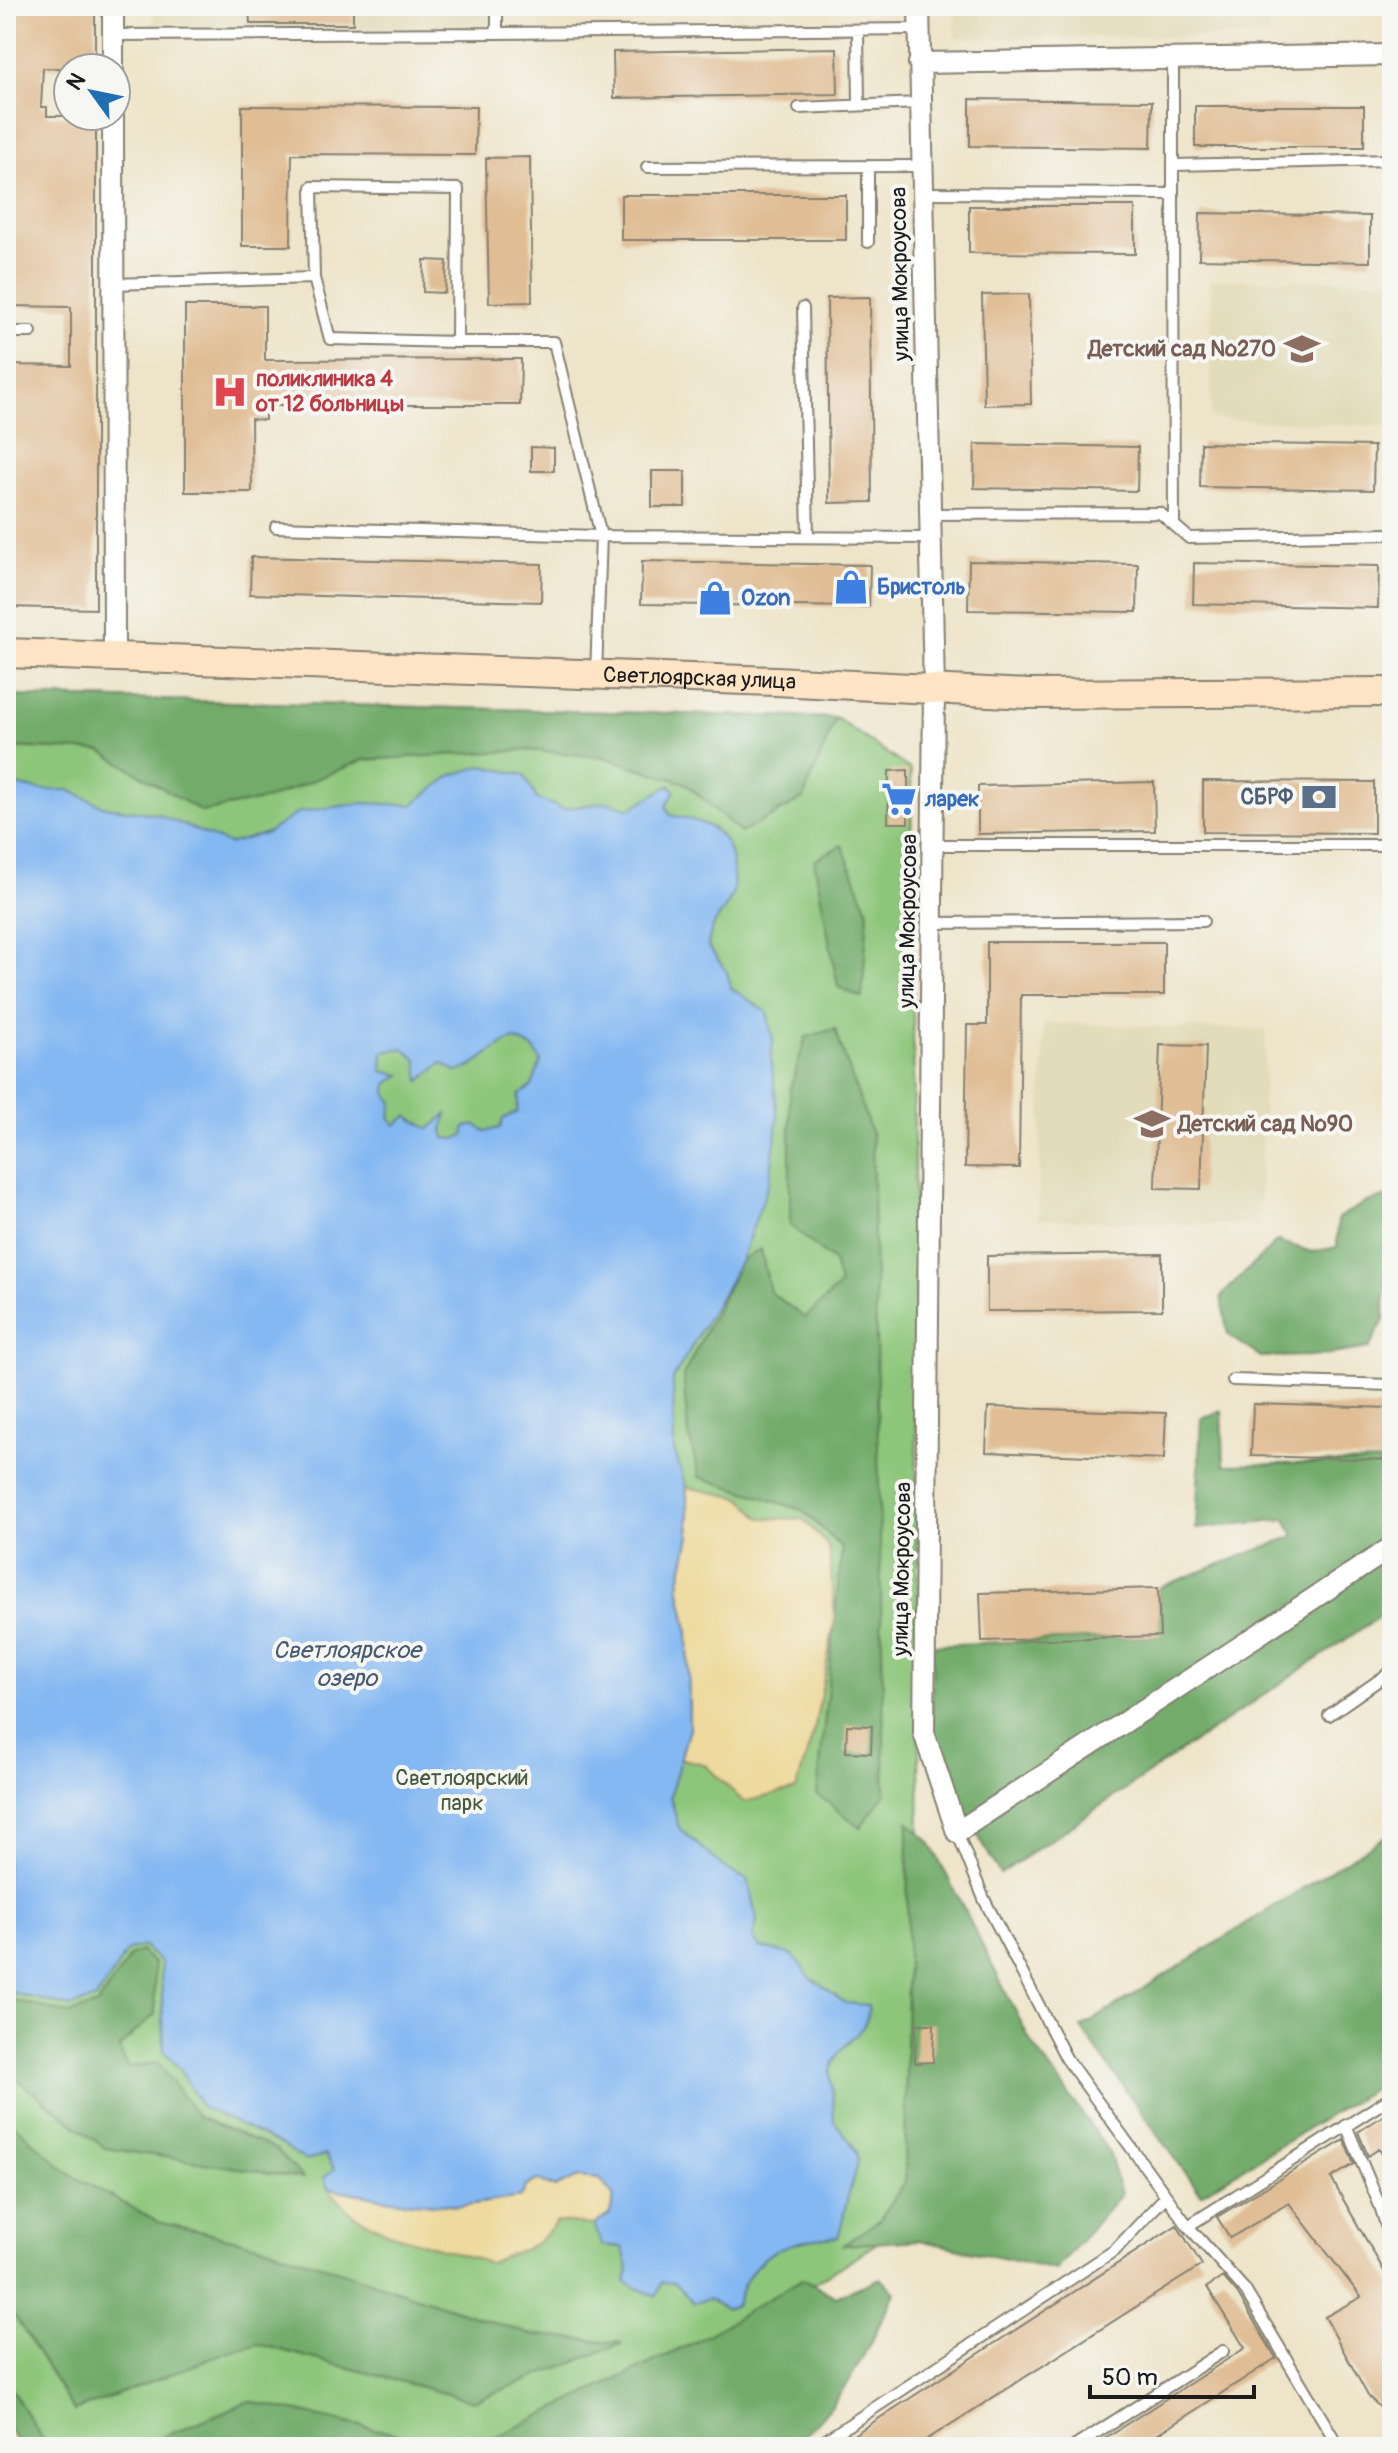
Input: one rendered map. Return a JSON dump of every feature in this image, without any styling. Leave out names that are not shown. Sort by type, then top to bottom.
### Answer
[{"type":"main road","name":"Светлоярская улица","points":[[6,653],[1029,694],[1392,692]]},
{"type":"street","points":[[113,6],[113,52]]},
{"type":"street","name":"улица Мокроусова","points":[[919,6],[934,690],[924,1733],[957,1832]]},
{"type":"street","points":[[919,63],[1392,55]]},
{"type":"street","points":[[113,132],[114,656]]},
{"type":"street","points":[[957,1832],[1392,1547]]},
{"type":"lane","points":[[497,6],[497,33]]},
{"type":"lane","points":[[113,35],[919,29]]},
{"type":"lane","points":[[858,30],[859,105]]},
{"type":"lane","points":[[1173,59],[1174,525]]},
{"type":"lane","points":[[799,108],[920,103]]},
{"type":"lane","points":[[1174,165],[1392,160]]},
{"type":"lane","points":[[868,166],[868,242]]},
{"type":"lane","points":[[647,167],[921,166]]},
{"type":"lane","points":[[457,342],[458,189],[312,187],[314,278],[330,339],[457,342],[554,342],[601,536],[596,675]]},
{"type":"lane","points":[[922,193],[1173,194]]},
{"type":"lane","points":[[113,284],[314,278]]},
{"type":"lane","points":[[803,308],[808,536]]},
{"type":"lane","points":[[6,332],[31,332]]},
{"type":"lane","points":[[930,514],[1160,513],[1189,538],[1392,534]]},
{"type":"lane","points":[[276,527],[601,536],[931,538]]},
{"type":"lane","points":[[933,845],[1392,845]]},
{"type":"lane","points":[[932,923],[1203,921]]},
{"type":"lane","points":[[1233,1380],[1392,1385]]},
{"type":"lane","points":[[1329,1715],[1392,1671]]},
{"type":"lane","points":[[957,1832],[984,1899],[1066,2058],[1188,2226],[1245,2290],[1339,2447]]},
{"type":"lane","points":[[1188,2226],[1392,2097]]},
{"type":"lane","points":[[1346,2125],[1380,2206],[1392,2244]]},
{"type":"lane","points":[[815,2447],[1115,2250],[1166,2196]]},
{"type":"lane","points":[[1380,2206],[1392,2199]]},
{"type":"lane","points":[[1074,2447],[1223,2351]]},
{"type":"shaded area","points":[[153,6],[505,6],[505,28],[153,29]]},
{"type":"shaded area","points":[[955,6],[1269,6],[1269,36],[955,38]]},
{"type":"shaded area","name":"Детский сад №270","points":[[1392,275],[1392,426],[1211,419],[1211,280],[1387,280]]},
{"type":"shaded area","name":"Детский сад №90","points":[[1044,1023],[1266,1030],[1259,1226],[1038,1219]]},
{"type":"green space","name":"Светлоярское озеро","points":[[6,696],[836,718],[911,770],[920,1863],[913,2220],[654,2386],[539,2447],[34,2447],[6,2405]]},
{"type":"green space","points":[[6,696],[836,718],[803,799],[741,833],[685,783],[603,757],[528,750],[363,760],[268,799],[202,812],[101,751],[6,747]]},
{"type":"green space","points":[[842,845],[868,911],[862,998],[838,987],[814,860]]},
{"type":"green space","points":[[835,1029],[872,1135],[885,1795],[860,1827],[817,1794],[842,1548],[802,1510],[699,1477],[688,1431],[683,1376],[740,1262],[761,1249],[770,1292],[805,1318],[840,1285],[834,1262],[790,1225],[790,1090],[806,1037]]},
{"type":"green space","points":[[1392,1195],[1392,1269],[1385,1279],[1384,1320],[1369,1348],[1318,1356],[1261,1357],[1228,1335],[1221,1296],[1277,1241],[1312,1252],[1337,1247],[1338,1218],[1367,1202]]},
{"type":"green space","points":[[1222,1411],[1224,1465],[1392,1462],[1392,1608],[1000,1874],[959,1802],[932,1732],[932,1645],[1159,1636],[1158,1588],[1294,1536],[1286,1519],[1196,1529],[1201,1418]]},
{"type":"green space","points":[[908,1822],[930,1842],[1030,2040],[1109,2152],[1121,2194],[1056,2270],[919,2240],[843,2245],[880,2219],[905,2182]]},
{"type":"green space","points":[[1392,1832],[1392,2077],[1201,2194],[1081,2028]]},
{"type":"green space","points":[[141,1951],[154,1964],[155,2014],[119,2047],[127,2067],[158,2063],[198,2117],[276,2149],[303,2178],[105,2148],[6,2071],[6,1998],[68,2014],[97,2005],[131,1955]]},
{"type":"green space","points":[[6,2117],[69,2174],[159,2222],[264,2246],[529,2334],[623,2343],[474,2401],[258,2344],[226,2353],[74,2411],[6,2302]]},
{"type":"green space","points":[[881,2278],[895,2293],[863,2357],[822,2416],[787,2447],[475,2447],[697,2341],[802,2279],[836,2297]]},
{"type":"green space","points":[[6,2380],[47,2447],[20,2447],[6,2425]]},
{"type":"green space","points":[[249,2401],[419,2439],[406,2447],[139,2447]]},
{"type":"sand","points":[[686,1487],[741,1498],[761,1518],[803,1519],[829,1547],[835,1619],[814,1731],[796,1789],[744,1802],[704,1764],[678,1758],[689,1728],[688,1630],[679,1585],[690,1536]]},
{"type":"sand","points":[[578,2177],[600,2179],[614,2197],[610,2214],[594,2225],[557,2222],[537,2243],[489,2263],[389,2233],[353,2215],[328,2188],[392,2200],[459,2206],[521,2197],[526,2186],[537,2180],[555,2188]]},
{"type":"water","name":"Светлоярское озеро","points":[[482,766],[524,775],[537,799],[563,809],[607,802],[630,809],[670,785],[675,791],[666,806],[670,815],[705,825],[722,837],[727,846],[733,871],[733,893],[714,924],[708,946],[727,972],[731,988],[767,1012],[773,1040],[771,1059],[778,1118],[770,1180],[740,1262],[673,1379],[674,1450],[686,1487],[690,1536],[679,1585],[688,1630],[689,1728],[670,1796],[679,1828],[726,1869],[748,1880],[757,1920],[753,1936],[759,1947],[793,1955],[810,1977],[845,2003],[868,2005],[868,2015],[860,2031],[834,2060],[831,2069],[834,2121],[856,2151],[857,2158],[838,2237],[802,2241],[773,2252],[751,2272],[736,2305],[726,2309],[708,2299],[694,2303],[674,2283],[662,2282],[656,2297],[625,2282],[629,2270],[622,2247],[602,2245],[594,2225],[610,2214],[614,2197],[600,2179],[578,2177],[555,2188],[537,2180],[526,2186],[521,2197],[459,2206],[392,2200],[328,2188],[324,2177],[334,2169],[326,2155],[305,2160],[282,2145],[202,2107],[178,2066],[164,2051],[161,1963],[143,1946],[128,1950],[96,1999],[70,2007],[6,1991],[6,783],[40,790],[69,790],[105,807],[157,814],[229,844],[267,833],[299,812],[363,803],[412,805],[452,775]],"holes":[[[515,1039],[533,1048],[541,1061],[532,1086],[519,1095],[517,1112],[503,1119],[500,1128],[485,1131],[476,1125],[465,1127],[465,1134],[456,1139],[445,1138],[443,1130],[447,1114],[429,1129],[408,1116],[395,1125],[390,1117],[393,1103],[386,1093],[387,1084],[401,1075],[382,1071],[383,1052],[403,1048],[417,1060],[420,1081],[442,1063],[457,1072]]]},
{"type":"building","points":[[6,6],[95,6],[95,52],[52,52],[52,68],[43,68],[41,107],[47,107],[47,116],[52,116],[52,132],[96,132],[96,609],[6,607],[6,365],[71,366],[71,307],[6,306]]},
{"type":"building","points":[[249,6],[353,6],[353,24],[250,24]]},
{"type":"building","points":[[837,48],[838,94],[614,98],[613,52]]},
{"type":"building","points":[[970,99],[1152,101],[1151,148],[970,146]]},
{"type":"building","points":[[242,106],[476,107],[475,155],[292,154],[291,246],[242,246]]},
{"type":"building","points":[[1195,106],[1364,106],[1364,147],[1195,147]]},
{"type":"building","points":[[530,157],[532,302],[489,303],[486,158]]},
{"type":"building","points":[[621,195],[846,195],[846,240],[621,240]]},
{"type":"building","points":[[969,206],[1135,206],[1135,254],[969,253]]},
{"type":"building","points":[[1200,213],[1370,216],[1370,262],[1199,259]]},
{"type":"building","points":[[424,260],[447,261],[445,293],[423,292]]},
{"type":"building","points":[[1029,294],[1031,404],[984,405],[982,295]]},
{"type":"building","points":[[870,297],[872,502],[829,503],[827,298]]},
{"type":"building","points":[[185,306],[265,306],[265,360],[521,359],[520,405],[265,405],[265,420],[251,419],[252,492],[185,492]]},
{"type":"building","points":[[1201,443],[1374,446],[1373,490],[1200,487]]},
{"type":"building","points":[[975,444],[1138,447],[1137,491],[974,488]]},
{"type":"building","points":[[531,447],[554,448],[554,471],[531,471]]},
{"type":"building","points":[[652,471],[685,471],[685,507],[652,507]]},
{"type":"building","points":[[251,557],[542,564],[541,602],[250,594]]},
{"type":"building","points":[[642,561],[870,565],[869,607],[641,604]]},
{"type":"building","points":[[969,561],[1138,564],[1137,612],[968,610]]},
{"type":"building","points":[[1194,563],[1379,566],[1378,608],[1193,604]]},
{"type":"building","points":[[908,770],[908,823],[888,823],[889,771]]},
{"type":"building","points":[[1203,781],[1374,782],[1374,833],[1203,832]]},
{"type":"building","points":[[1154,782],[1155,831],[978,834],[978,786]]},
{"type":"building","points":[[987,942],[1164,942],[1164,995],[1021,995],[1019,1168],[965,1167],[967,1025],[987,1025]]},
{"type":"building","points":[[1160,1045],[1206,1046],[1201,1189],[1155,1188]]},
{"type":"building","points":[[1162,1254],[1162,1310],[987,1311],[987,1256]]},
{"type":"building","points":[[1253,1404],[1392,1408],[1392,1460],[1251,1456]]},
{"type":"building","points":[[988,1407],[1166,1413],[1164,1459],[986,1452]]},
{"type":"building","points":[[1158,1588],[1160,1636],[982,1641],[980,1593]]},
{"type":"building","points":[[847,1725],[872,1726],[871,1753],[846,1752]]},
{"type":"building","points":[[916,2024],[934,2024],[933,2062],[915,2063]]},
{"type":"building","points":[[1392,2110],[1392,2170],[1379,2149],[1368,2156],[1358,2132]]},
{"type":"building","points":[[1344,2140],[1354,2164],[1331,2178],[1392,2285],[1392,2419],[1368,2396],[1325,2317],[1361,2297],[1289,2203],[1230,2238],[1217,2217]]},
{"type":"building","points":[[1177,2225],[1202,2265],[915,2447],[835,2447]]},
{"type":"building","points":[[1223,2277],[1237,2293],[1276,2358],[1138,2447],[1091,2447],[1245,2348],[1207,2287]]},
{"type":"place","name":"Детский сад №270","points":[[1302,349]]},
{"type":"place","name":"поликлиника 4 от 12 больницы","points":[[230,392]]},
{"type":"place","name":"Бристоль","points":[[851,587]]},
{"type":"place","name":"Ozon","points":[[715,598]]},
{"type":"place","name":"СБРФ","points":[[1319,797]]},
{"type":"place","name":"ларек","points":[[899,799]]},
{"type":"place","name":"Детский сад №90","points":[[1152,1124]]},
{"type":"park label","name":"Светлоярский парк","points":[[462,1790]]}]
